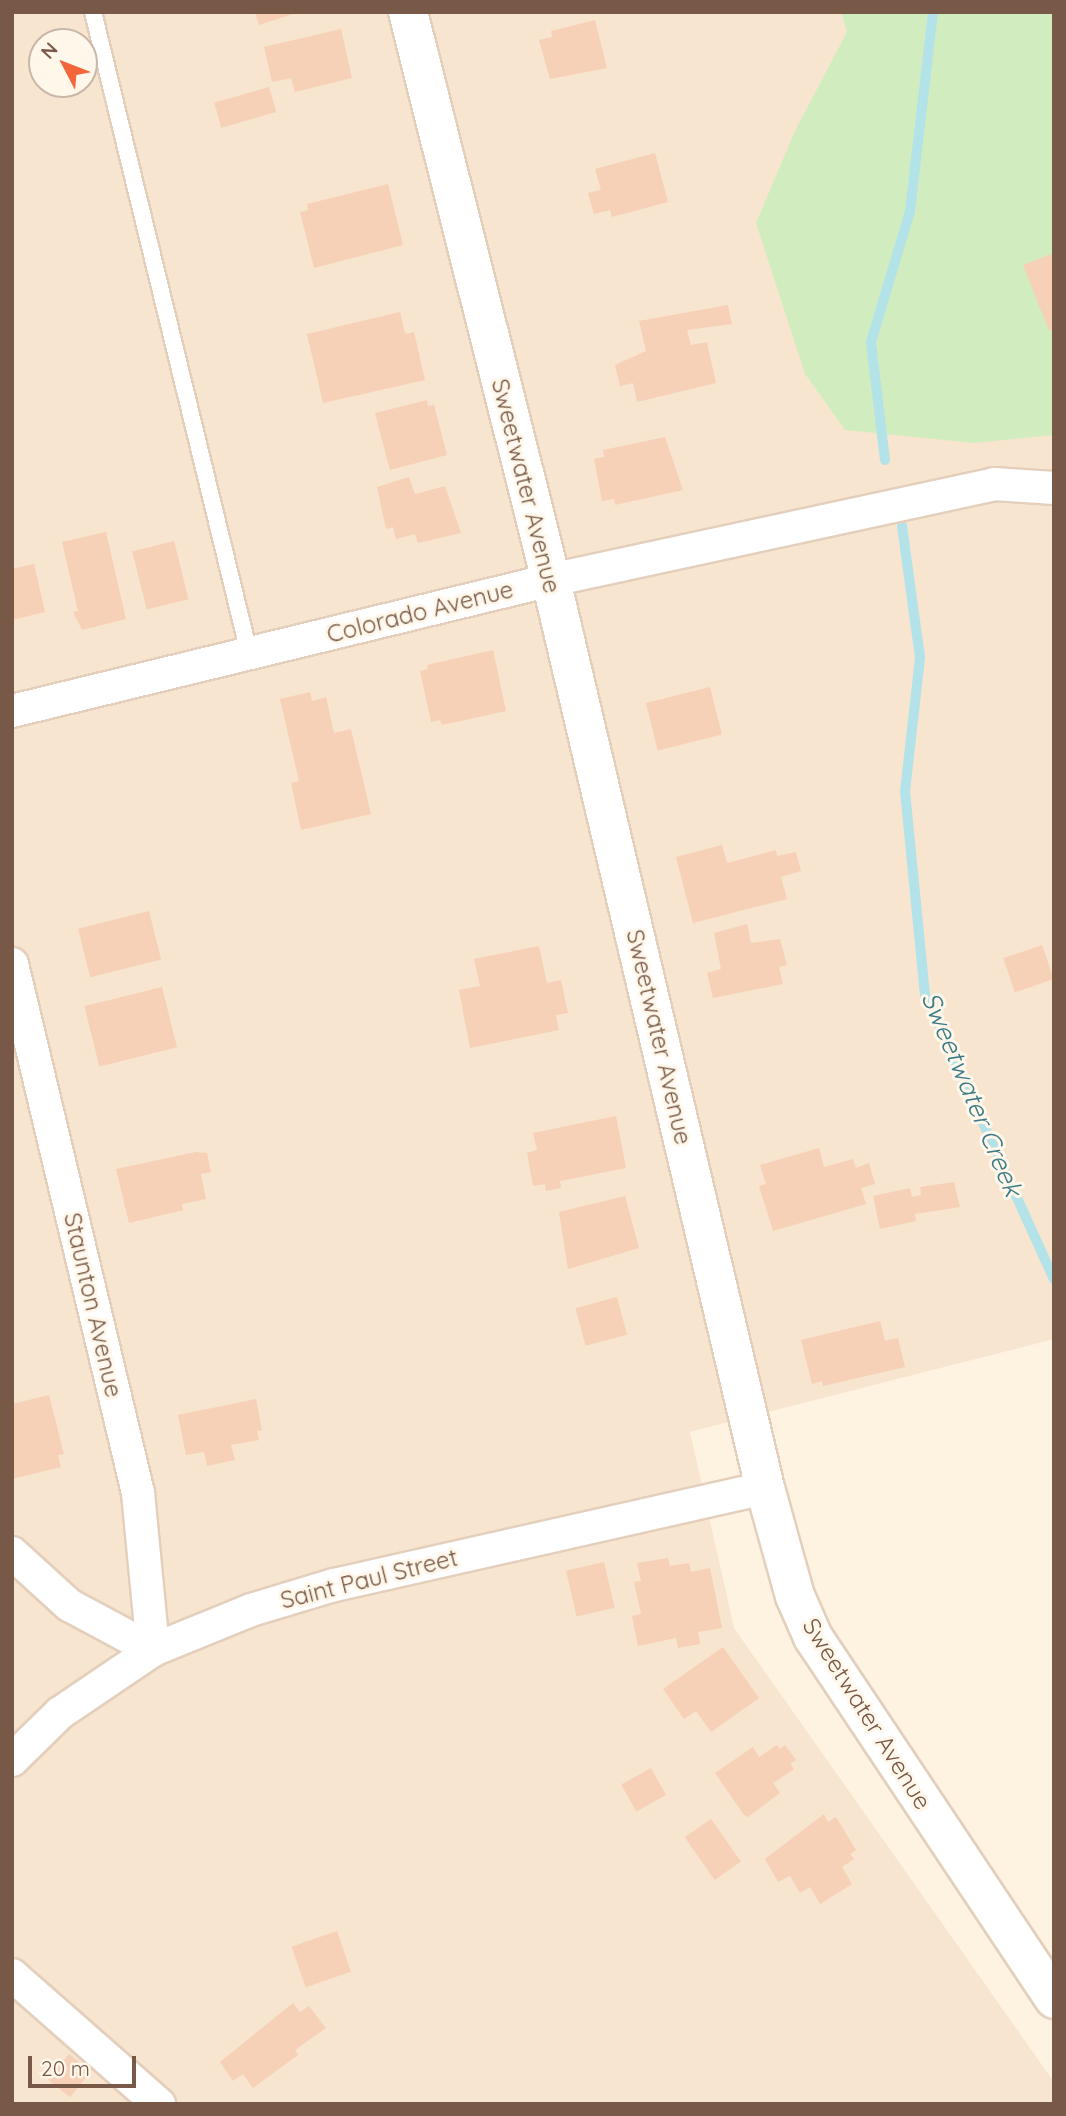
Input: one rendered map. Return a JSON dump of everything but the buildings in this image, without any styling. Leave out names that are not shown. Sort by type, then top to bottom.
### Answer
[{"type":"street","name":"Sweetwater Avenue","points":[[408,12],[551,580],[765,1488],[796,1596],[813,1637],[1054,1999]]},
{"type":"street","name":"Colorado Avenue","points":[[12,711],[551,580],[994,484],[1054,488]]},
{"type":"street","name":"Staunton Avenue","points":[[12,964],[138,1493],[153,1650]]},
{"type":"street","name":"Saint Paul Street","points":[[12,1760],[60,1713],[153,1650],[251,1610],[334,1585],[765,1488]]},
{"type":"street","points":[[12,1553],[69,1605],[153,1650]]},
{"type":"street","points":[[12,1975],[159,2104]]},
{"type":"lane","points":[[93,12],[249,653]]},
{"type":"shaded area","points":[[12,12],[910,12],[1054,435],[1054,1339],[690,1432],[734,1628],[1054,2082],[1054,2104],[12,2104]]},
{"type":"green space","points":[[841,12],[1054,12],[1054,435],[974,443],[845,430],[805,374],[756,223],[795,131],[847,32]]},
{"type":"waterway","name":"Sweetwater Creek","points":[[885,460],[871,342],[910,211],[933,12]]},
{"type":"waterway","name":"Sweetwater Creek","points":[[902,526],[920,658],[905,791],[925,995],[1054,1279]]}]
